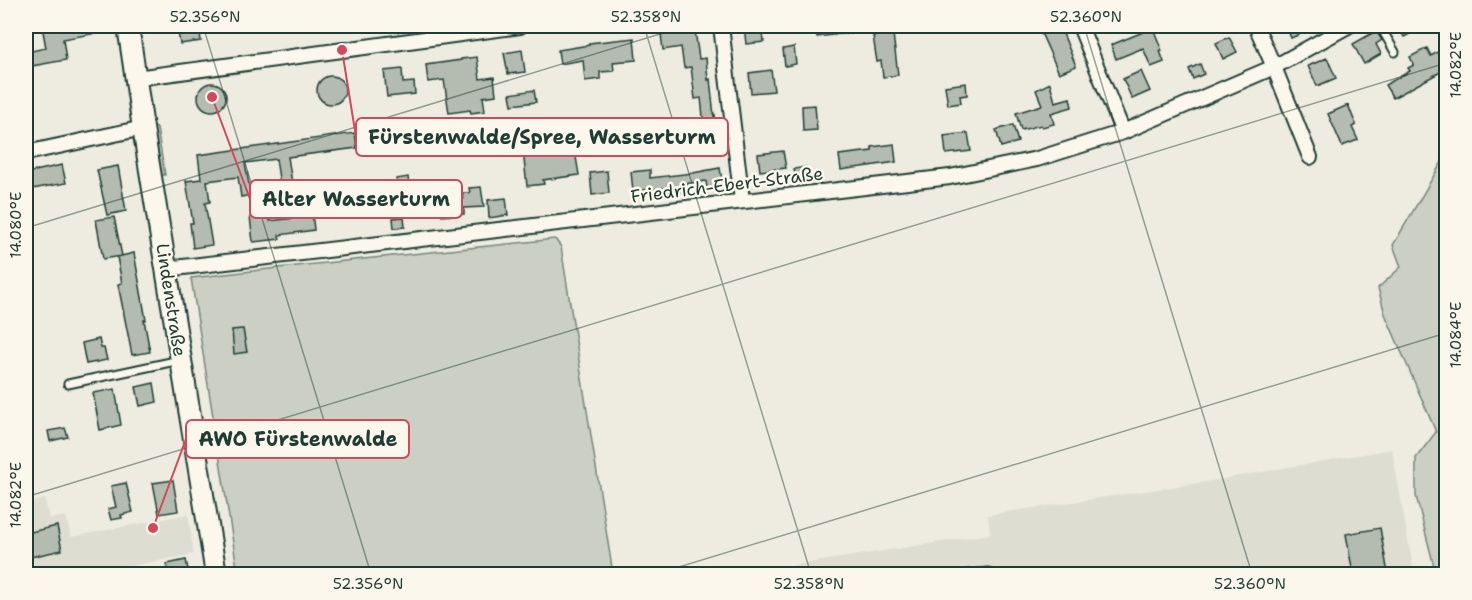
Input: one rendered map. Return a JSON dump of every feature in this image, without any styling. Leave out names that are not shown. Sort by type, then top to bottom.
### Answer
[{"type":"street","name":"Lindenstraße","points":[[128,26],[216,574]]},
{"type":"street","points":[[136,78],[447,30],[520,26]]},
{"type":"street","points":[[721,26],[742,201]]},
{"type":"street","points":[[1080,26],[1123,132]]},
{"type":"street","points":[[1256,26],[1310,157]]},
{"type":"street","name":"Friedrich-Ebert-Straße","points":[[166,269],[950,177],[1036,159],[1123,132],[1274,67],[1348,26]]},
{"type":"street","points":[[26,153],[143,128]]},
{"type":"lane","points":[[1380,26],[1395,52]]},
{"type":"lane","points":[[68,384],[180,360]]},
{"type":"lane","points":[[968,574],[988,572],[988,574]]},
{"type":"shaded area","points":[[151,128],[157,128],[165,175],[159,175]]},
{"type":"shaded area","points":[[1446,155],[1446,574],[1436,574],[1416,496],[1416,458],[1436,432],[1385,314],[1378,288],[1401,267],[1393,245]]},
{"type":"shaded area","points":[[555,239],[561,247],[613,574],[238,574],[191,278]]},
{"type":"shaded area","points":[[1392,449],[1414,574],[739,574],[990,534],[988,515],[1211,481]]},
{"type":"shaded area","points":[[45,499],[49,519],[66,516],[71,537],[188,514],[194,554],[90,574],[26,574],[26,504]]},
{"type":"building","points":[[42,26],[108,26],[109,31],[63,39],[66,60],[26,67],[26,52],[46,48]]},
{"type":"building","points":[[177,26],[199,26],[201,41],[180,44]]},
{"type":"building","points":[[744,26],[762,26],[764,42],[746,44]]},
{"type":"building","points":[[815,26],[857,26],[857,32],[817,37]]},
{"type":"building","points":[[1038,26],[1060,26],[1076,66],[1059,73]]},
{"type":"building","points":[[1286,26],[1319,26],[1291,38]]},
{"type":"building","points":[[1398,26],[1425,26],[1404,37]]},
{"type":"building","points":[[1153,28],[1164,62],[1151,67],[1143,48],[1116,59],[1111,45]]},
{"type":"building","points":[[695,30],[699,59],[706,58],[719,145],[682,150],[680,139],[700,136],[699,126],[704,126],[701,98],[695,99],[691,67],[684,68],[681,47],[663,50],[661,34]]},
{"type":"building","points":[[1376,31],[1382,40],[1376,44],[1381,54],[1364,64],[1353,44]]},
{"type":"building","points":[[893,34],[898,75],[883,77],[881,61],[877,62],[873,36]]},
{"type":"building","points":[[1229,37],[1237,52],[1223,59],[1216,43]]},
{"type":"building","points":[[634,38],[636,60],[613,62],[614,71],[600,72],[600,79],[585,81],[583,60],[560,64],[558,50],[589,45],[589,43]]},
{"type":"building","points":[[794,47],[796,64],[785,66],[783,49]]},
{"type":"building","points":[[1427,48],[1431,56],[1439,51],[1446,69],[1393,98],[1385,85],[1410,71],[1408,68],[1414,65],[1410,57]]},
{"type":"building","points":[[522,50],[525,72],[508,74],[504,53]]},
{"type":"building","points":[[477,57],[480,79],[494,77],[496,95],[483,97],[485,111],[471,113],[470,110],[449,113],[444,80],[428,82],[426,65]]},
{"type":"building","points":[[1327,58],[1336,78],[1317,86],[1308,66]]},
{"type":"building","points":[[1200,64],[1204,74],[1193,79],[1189,69]]},
{"type":"building","points":[[402,69],[403,83],[414,82],[415,94],[387,97],[384,71]]},
{"type":"building","points":[[771,70],[774,91],[751,93],[749,73]]},
{"type":"building","points":[[1141,71],[1150,91],[1132,99],[1123,79]]},
{"type":"building","points":[[331,76],[341,80],[345,90],[341,100],[331,104],[321,100],[317,90],[321,80]]},
{"type":"building","points":[[212,83],[222,87],[226,97],[222,107],[212,111],[202,107],[198,97],[202,87]]},
{"type":"building","points":[[966,83],[967,95],[960,96],[961,103],[948,105],[945,86]]},
{"type":"building","points":[[1050,83],[1055,102],[1070,98],[1072,107],[1051,113],[1054,124],[1021,130],[1016,113],[1042,105],[1036,90]]},
{"type":"building","points":[[534,90],[536,102],[512,105],[510,94]]},
{"type":"building","points":[[815,105],[817,130],[803,131],[802,106]]},
{"type":"building","points":[[1348,105],[1356,125],[1352,127],[1358,140],[1342,146],[1328,114]]},
{"type":"building","points":[[1013,125],[1018,142],[1001,147],[996,130]]},
{"type":"building","points":[[355,133],[357,148],[288,157],[292,183],[280,185],[276,159],[245,163],[251,195],[241,197],[238,177],[207,181],[210,202],[205,203],[212,245],[193,248],[190,223],[193,223],[186,181],[201,179],[198,155]]},
{"type":"building","points":[[968,133],[971,151],[946,154],[944,136]]},
{"type":"building","points":[[894,144],[896,162],[841,170],[839,155],[872,151],[872,147]]},
{"type":"building","points":[[541,150],[542,156],[575,151],[579,175],[543,180],[544,184],[527,186],[523,151]]},
{"type":"building","points":[[783,151],[786,168],[760,171],[758,154]]},
{"type":"building","points":[[62,165],[66,183],[26,190],[26,173]]},
{"type":"building","points":[[118,166],[126,211],[107,215],[97,170]]},
{"type":"building","points":[[806,167],[808,178],[796,180],[794,169]]},
{"type":"building","points":[[720,168],[723,187],[707,189],[706,181],[684,184],[685,191],[667,194],[667,188],[633,191],[631,172],[650,170],[650,178]]},
{"type":"building","points":[[607,171],[609,193],[592,195],[590,173]]},
{"type":"building","points":[[408,177],[410,194],[399,196],[396,179]]},
{"type":"building","points":[[481,187],[484,207],[464,208],[464,214],[442,216],[441,201],[463,199],[462,193],[470,193],[469,188]]},
{"type":"building","points":[[506,198],[508,215],[489,218],[488,200]]},
{"type":"building","points":[[312,212],[314,230],[279,235],[280,239],[253,242],[250,217],[269,214],[270,221],[294,218],[293,215]]},
{"type":"building","points":[[114,217],[122,256],[103,259],[96,220]]},
{"type":"building","points":[[404,217],[405,227],[394,228],[393,218]]},
{"type":"building","points":[[134,253],[150,352],[132,355],[118,284],[122,283],[117,257]]},
{"type":"building","points":[[243,329],[247,352],[234,354],[232,330]]},
{"type":"building","points":[[99,339],[107,360],[86,364],[82,343]]},
{"type":"building","points":[[154,383],[157,402],[140,406],[136,387]]},
{"type":"building","points":[[115,389],[121,425],[100,430],[93,393]]},
{"type":"building","points":[[65,428],[68,437],[50,441],[48,431]]},
{"type":"building","points":[[173,480],[178,511],[159,514],[153,483]]},
{"type":"building","points":[[126,483],[133,512],[121,515],[122,518],[111,520],[108,509],[116,507],[111,486]]},
{"type":"building","points":[[57,526],[62,550],[26,558],[26,533]]},
{"type":"building","points":[[1380,528],[1388,574],[1353,574],[1346,534]]},
{"type":"building","points":[[186,560],[189,574],[169,574],[167,564]]},
{"type":"place","name":"Fürstenwalde/Spree, Wasserturm","points":[[342,50]]},
{"type":"place","name":"Alter Wasserturm","points":[[212,97]]},
{"type":"place","name":"AWO Fürstenwalde","points":[[153,528]]}]
